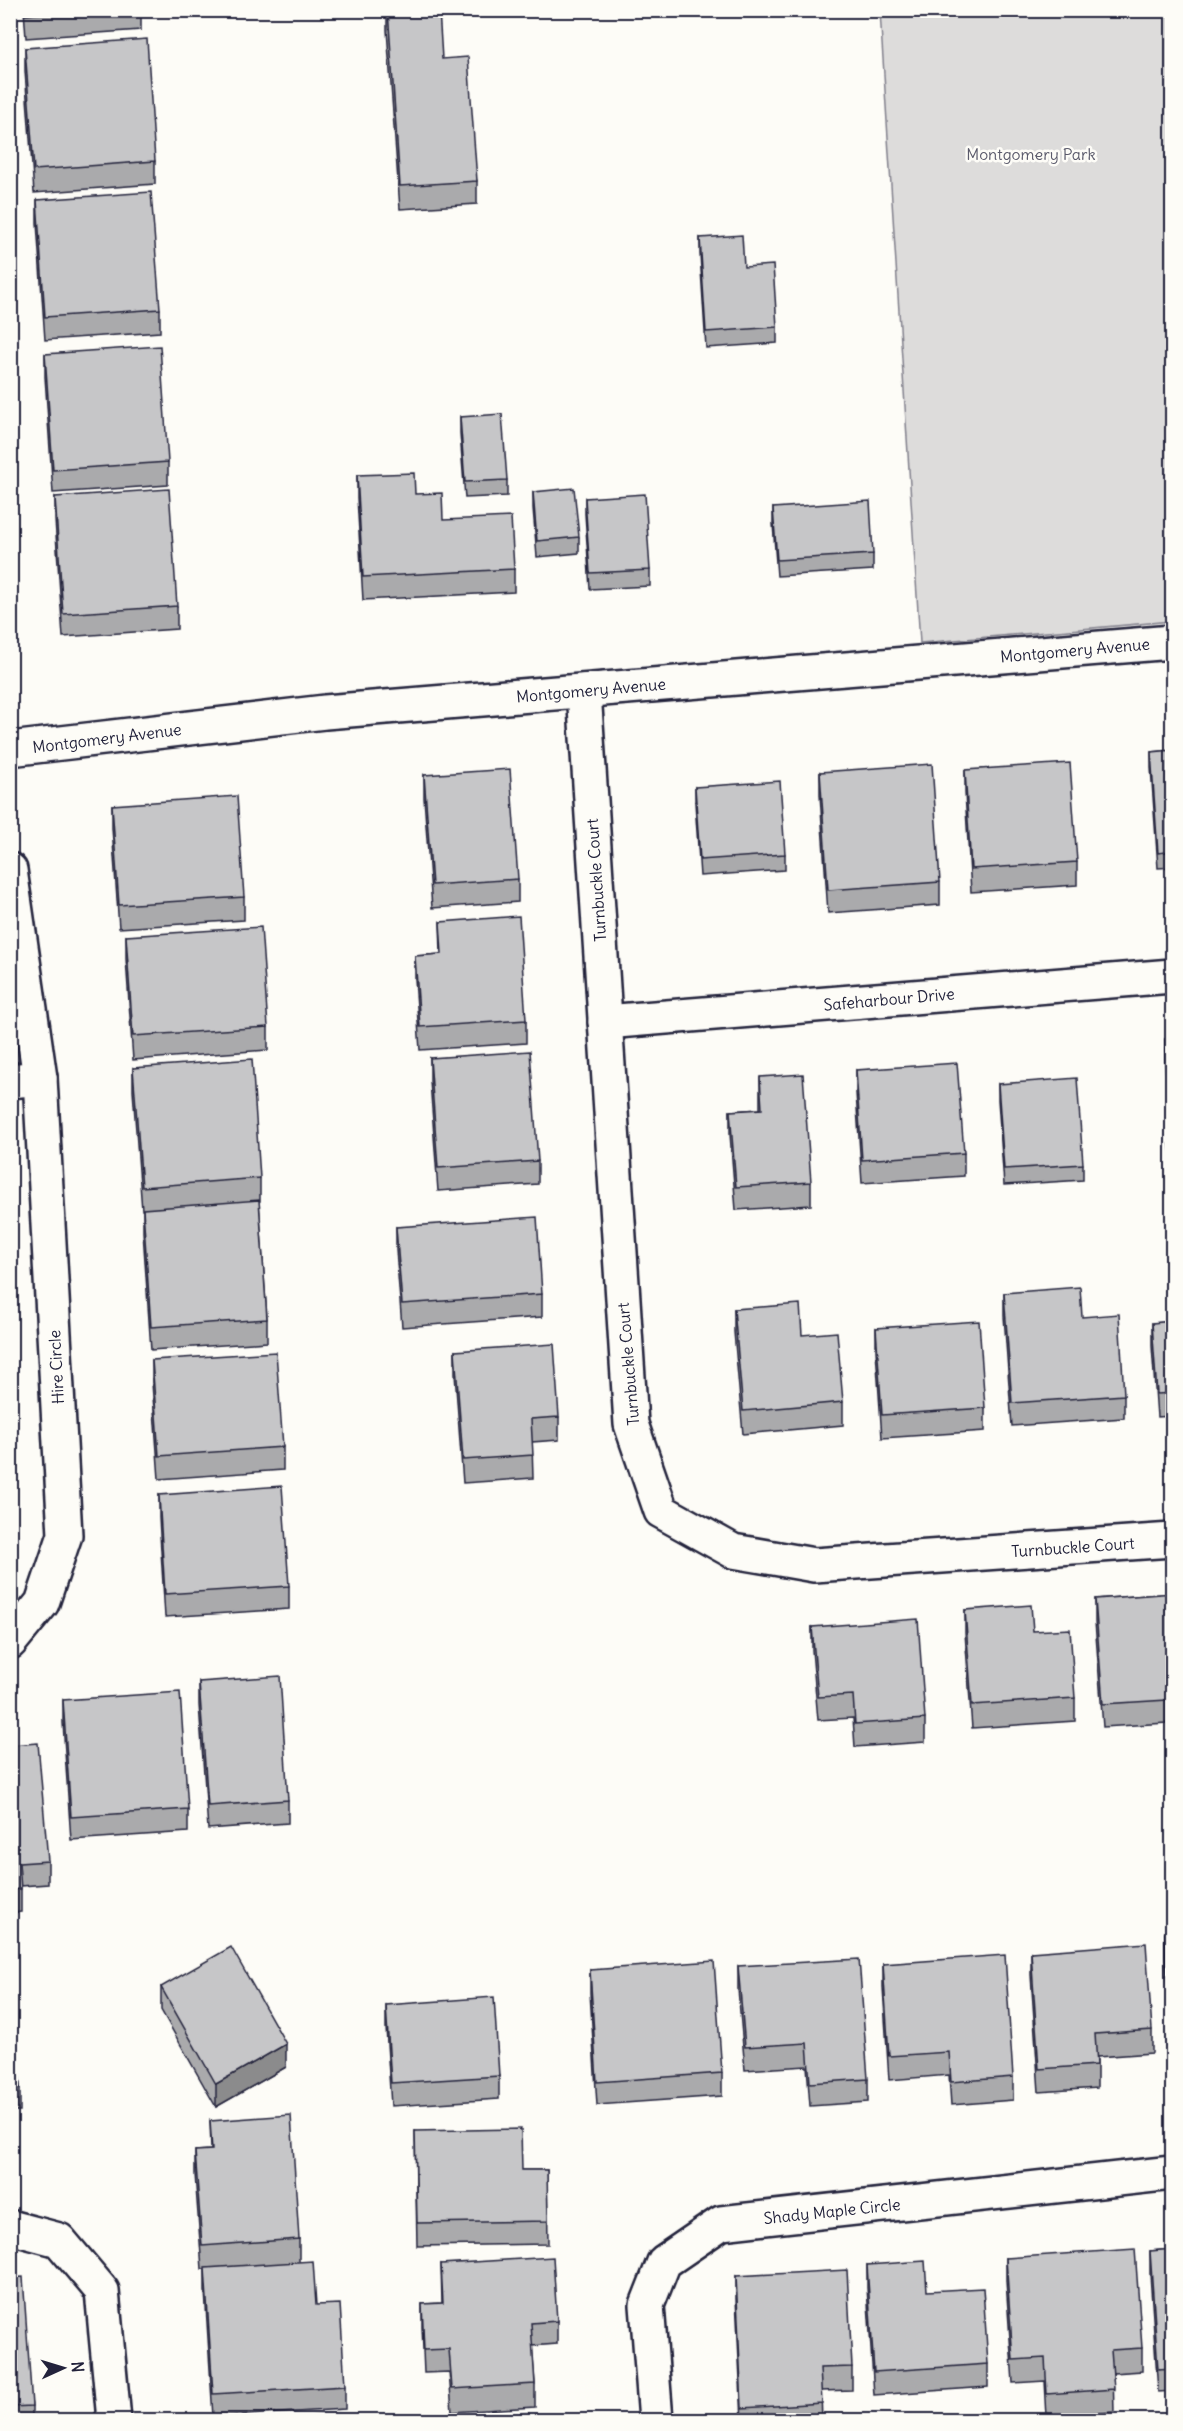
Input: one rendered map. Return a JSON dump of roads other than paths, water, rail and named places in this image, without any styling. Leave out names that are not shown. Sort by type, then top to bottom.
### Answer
[{"type":"street","name":"Montgomery Avenue","points":[[10,749],[325,712],[1173,642]]},
{"type":"street","name":"Turnbuckle Court","points":[[584,691],[630,1424],[661,1511],[733,1551],[814,1565],[1173,1540]]},
{"type":"street","name":"Hire Circle","points":[[10,870],[25,1079],[65,1535],[42,1603],[10,1642]]},
{"type":"street","name":"Safeharbour Drive","points":[[605,1022],[1173,976]]},
{"type":"street","name":"Shady Maple Circle","points":[[656,2421],[647,2304],[664,2262],[721,2223],[1173,2174]]},
{"type":"street","points":[[10,2227],[59,2240],[102,2291],[114,2421]]},
{"type":"park label","name":"Montgomery Park","points":[[1031,154]]}]
